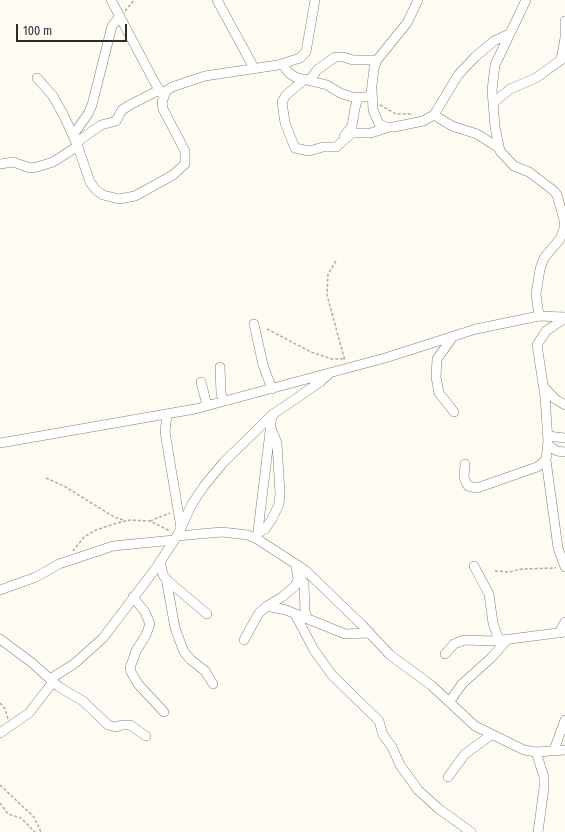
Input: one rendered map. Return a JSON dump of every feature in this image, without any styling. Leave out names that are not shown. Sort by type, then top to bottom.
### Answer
[{"type":"street","points":[[38,78],[53,96],[73,135],[90,182],[102,195],[119,199],[135,196],[173,175],[185,164],[185,151],[163,109],[161,93],[111,0]]},
{"type":"street","points":[[217,0],[254,68]]},
{"type":"street","points":[[223,11],[227,0]]},
{"type":"street","points":[[0,164],[13,162],[30,168],[37,168],[53,162],[101,125],[116,121],[122,110],[128,106],[172,87],[205,76],[282,64],[300,58],[306,52],[315,0]]},
{"type":"street","points":[[389,127],[379,124],[376,118],[372,90],[374,68],[377,60],[407,22],[418,0]]},
{"type":"street","points":[[499,148],[492,90],[495,65],[526,0]]},
{"type":"street","points":[[73,135],[88,114],[92,105],[112,26],[120,16]]},
{"type":"street","points":[[493,102],[510,90],[536,78],[563,59],[565,21]]},
{"type":"street","points":[[377,60],[353,60],[343,57],[336,57],[316,70],[308,79],[286,95],[282,102],[285,123],[293,146],[298,150],[309,151],[323,147],[336,147],[352,133],[371,134],[389,127],[406,126],[424,121],[434,115],[458,75],[474,57],[494,42],[509,34]]},
{"type":"street","points":[[282,64],[288,72],[295,77],[308,79],[327,85],[340,93],[358,98],[367,97],[372,90]]},
{"type":"street","points":[[342,143],[344,136],[352,126],[358,98]]},
{"type":"street","points":[[434,115],[452,126],[477,134],[492,142],[514,166],[529,172],[557,195],[564,220],[564,229],[560,239],[544,258],[540,269],[536,294],[539,316]]},
{"type":"street","points":[[0,443],[207,406],[349,368],[476,329],[539,316],[565,318]]},
{"type":"street","points":[[565,318],[546,331],[536,345],[543,385],[548,440],[546,460],[557,543],[565,567]]},
{"type":"street","points":[[254,324],[263,365],[272,388]]},
{"type":"street","points":[[452,337],[438,359],[436,378],[439,393],[454,412]]},
{"type":"street","points":[[220,367],[221,393],[224,401]]},
{"type":"street","points":[[0,733],[29,713],[52,680],[85,655],[103,638],[160,561],[177,535],[192,504],[204,486],[237,449],[272,414],[320,382],[332,372]]},
{"type":"street","points":[[201,382],[207,406]]},
{"type":"street","points":[[543,385],[555,399],[565,405]]},
{"type":"street","points":[[166,414],[165,432],[178,510],[177,535]]},
{"type":"street","points":[[258,536],[272,414]]},
{"type":"street","points":[[258,536],[272,519],[279,504],[280,494],[277,442],[270,426]]},
{"type":"street","points":[[548,440],[565,438]]},
{"type":"street","points":[[548,440],[557,451],[565,452]]},
{"type":"street","points":[[465,464],[464,477],[466,482],[468,486],[476,488],[537,467],[546,460]]},
{"type":"street","points":[[0,590],[36,577],[65,562],[113,546],[177,535],[222,532],[258,536],[296,569],[314,578],[370,633],[390,655],[431,685],[450,701],[475,726],[524,750],[536,752],[565,750]]},
{"type":"street","points":[[160,561],[162,571],[166,578],[181,594],[206,614]]},
{"type":"street","points":[[474,566],[489,594],[493,623],[503,640]]},
{"type":"street","points":[[244,640],[259,613],[267,606],[282,598],[295,586],[298,580],[296,569]]},
{"type":"street","points":[[296,569],[304,583],[305,612],[308,619]]},
{"type":"street","points":[[166,578],[175,628],[184,652],[186,656],[205,671],[213,684]]},
{"type":"street","points":[[133,597],[145,612],[150,624],[146,635],[136,651],[131,672],[138,684],[164,712]]},
{"type":"street","points":[[267,606],[295,614],[345,634],[370,633]]},
{"type":"street","points":[[295,614],[314,650],[332,675],[379,721],[383,735],[392,747],[400,765],[418,790],[456,827],[471,832]]},
{"type":"street","points":[[445,654],[454,644],[464,640],[503,640],[562,632],[565,622]]},
{"type":"street","points":[[0,639],[52,680],[83,701],[108,725],[116,727],[130,725],[146,736]]},
{"type":"street","points":[[450,701],[462,684],[491,658],[503,640]]},
{"type":"street","points":[[554,750],[565,720]]},
{"type":"street","points":[[448,777],[465,754],[491,735]]},
{"type":"street","points":[[536,752],[544,778],[538,832]]},
{"type":"path","points":[[120,16],[134,0]]},
{"type":"path","points":[[373,102],[396,114],[413,114]]},
{"type":"path","points":[[336,261],[328,274],[327,295],[344,359],[349,368]]},
{"type":"path","points":[[267,329],[311,352],[332,359],[344,359]]},
{"type":"path","points":[[46,478],[64,486],[114,517],[127,521]]},
{"type":"path","points":[[65,562],[84,537],[101,528],[127,521],[150,521],[178,510]]},
{"type":"path","points":[[150,521],[177,535]]},
{"type":"path","points":[[495,571],[509,572],[522,569],[565,567]]},
{"type":"path","points":[[0,703],[5,709],[10,726]]},
{"type":"path","points":[[0,785],[34,817],[41,832]]},
{"type":"path","points":[[0,803],[8,814],[21,818],[35,832]]}]
